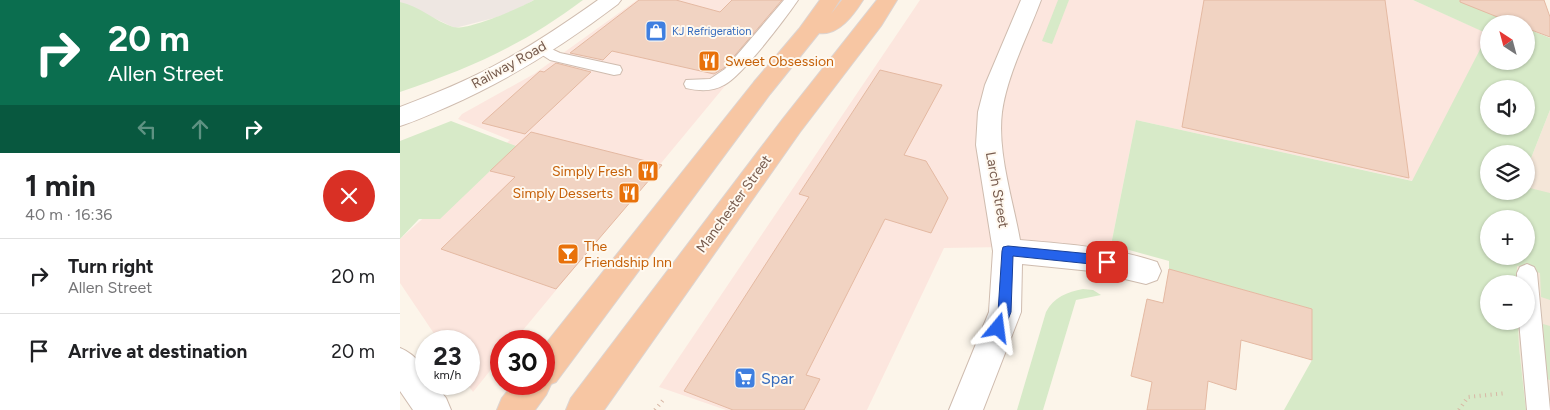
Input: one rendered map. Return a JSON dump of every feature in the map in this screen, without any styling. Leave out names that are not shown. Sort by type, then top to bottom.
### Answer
[{"type":"highway","points":[[555,357],[762,88],[807,34],[830,0]]},
{"type":"highway","points":[[807,34],[839,18],[853,0]]},
{"type":"highway","name":"Manchester Street","points":[[583,410],[791,126],[873,21],[887,0]]},
{"type":"highway","points":[[514,410],[526,395]]},
{"type":"street","name":"Railway Road","points":[[400,116],[459,92],[509,68],[541,49],[612,0]]},
{"type":"street","name":"Larch Street","points":[[966,410],[1005,312],[1008,251],[989,144],[990,112],[997,85],[1031,0]]},
{"type":"street","points":[[1008,251],[1091,259],[1146,271]]},
{"type":"street","points":[[400,364],[434,410]]},
{"type":"lane","points":[[692,84],[708,86],[719,82],[731,73],[791,0]]},
{"type":"lane","points":[[541,49],[555,57],[614,70]]},
{"type":"lane","points":[[1527,273],[1542,398]]},
{"type":"path","points":[[1459,410],[1468,398],[1542,398]]},
{"type":"path","points":[[655,410],[664,399]]},
{"type":"shaded area","points":[[400,0],[534,0],[514,11],[455,28],[400,2]]},
{"type":"shaded area","points":[[637,0],[796,0],[523,330],[490,330],[490,371],[480,383],[480,330],[432,330],[400,283],[400,239],[510,140],[458,119],[462,114],[534,74]]},
{"type":"shaded area","points":[[920,0],[1413,0],[1480,30],[1480,51],[1413,181],[1136,120],[1111,245],[944,248],[867,410],[726,410],[659,387]]},
{"type":"shaded area","points":[[1550,110],[1550,410],[1526,410],[1519,347],[1518,330],[1535,330],[1535,275],[1517,275],[1517,265],[1535,265],[1535,210],[1526,210],[1526,200],[1535,200],[1535,148]]},
{"type":"green space","points":[[534,0],[583,0],[539,30],[496,54],[450,74],[400,92],[400,2],[453,27],[460,27],[470,26],[494,18]]},
{"type":"green space","points":[[1058,0],[1069,0],[1052,44],[1042,41]]},
{"type":"green space","points":[[1413,0],[1470,0],[1498,15],[1480,15],[1480,30]]},
{"type":"green space","points":[[1535,32],[1550,38],[1550,110],[1535,148],[1535,145],[1480,145],[1480,200],[1535,200],[1535,189],[1550,193],[1550,300],[1541,297],[1540,273],[1517,266],[1517,275],[1480,275],[1480,330],[1518,330],[1526,410],[1284,410],[1312,360],[1312,309],[1169,269],[1169,261],[1111,245],[1136,120],[1412,181],[1480,49],[1480,70],[1535,70]]},
{"type":"green space","points":[[451,121],[516,146],[440,219],[419,219],[400,239],[400,141]]},
{"type":"green space","points":[[1083,289],[1093,290],[1101,295],[1076,300],[1043,410],[1017,410],[1046,312],[1057,299]]},
{"type":"green space","points":[[1543,324],[1550,326],[1550,380],[1546,379]]},
{"type":"building","points":[[639,0],[676,0],[720,12],[732,0],[782,0],[724,68],[714,74],[612,51],[603,60],[570,53]]},
{"type":"building","points":[[1204,0],[1385,0],[1409,178],[1182,127]]},
{"type":"building","points":[[1460,0],[1544,0],[1550,17],[1550,37],[1535,31],[1535,15],[1492,15],[1460,2]]},
{"type":"building","points":[[556,63],[591,72],[525,134],[482,123],[540,71],[544,72]]},
{"type":"building","points":[[880,70],[942,85],[904,155],[926,161],[948,198],[931,233],[885,219],[806,375],[820,379],[804,410],[733,410],[684,391],[809,197],[799,194]]},
{"type":"building","points":[[531,132],[662,165],[556,289],[441,249],[515,177],[490,171]]},
{"type":"building","points":[[1169,269],[1312,309],[1312,360],[1241,340],[1236,390],[1208,381],[1205,410],[1147,410],[1152,382],[1131,376],[1147,299],[1163,303]]},
{"type":"place","name":"KJ Refrigeration","points":[[656,31]]},
{"type":"place","name":"Sweet Obsession","points":[[709,61]]},
{"type":"place","name":"Simply Fresh","points":[[648,171]]},
{"type":"place","name":"Simply Desserts","points":[[629,193]]},
{"type":"place","name":"The Friendship Inn","points":[[568,254]]},
{"type":"place","name":"Spar","points":[[745,378]]},
{"type":"route","points":[[998,328],[1005,312],[1008,251],[1107,262]]}]
